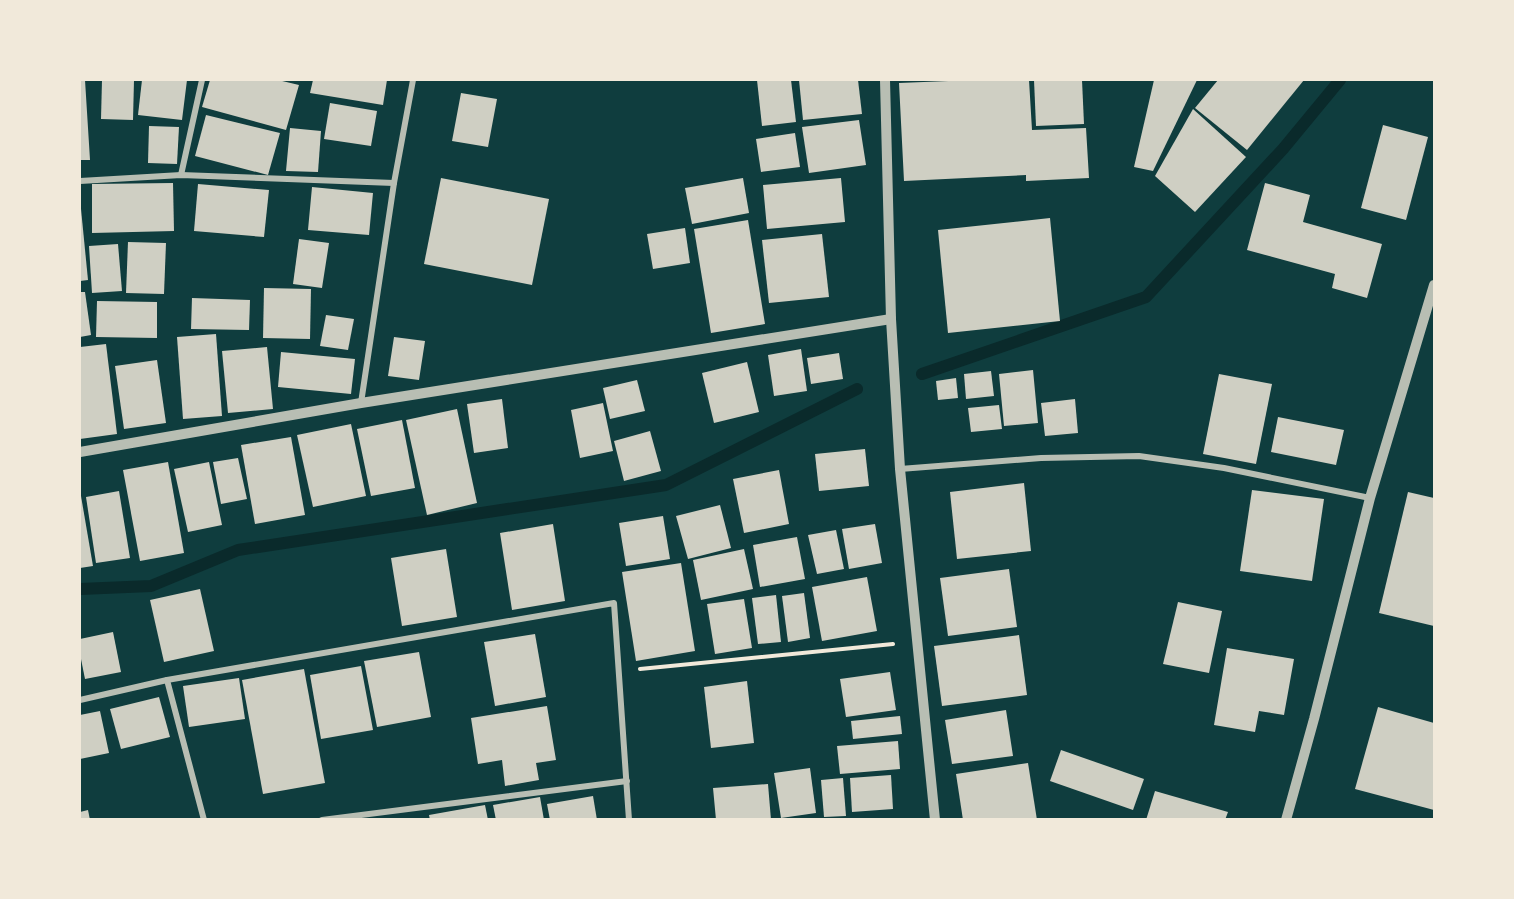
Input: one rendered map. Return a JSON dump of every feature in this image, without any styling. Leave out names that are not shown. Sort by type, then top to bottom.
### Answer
[{"type":"street","points":[[181,175],[202,80]]},
{"type":"street","points":[[361,403],[394,183],[413,80]]},
{"type":"street","points":[[885,80],[891,319],[900,469],[935,819]]},
{"type":"street","points":[[80,181],[181,175],[394,183]]},
{"type":"street","points":[[1286,819],[1370,498],[1434,285]]},
{"type":"street","points":[[80,452],[361,403],[891,319]]},
{"type":"street","points":[[900,469],[1041,458],[1139,456],[1224,468],[1370,498]]},
{"type":"street","points":[[80,700],[167,680],[614,603],[629,819]]},
{"type":"street","points":[[167,680],[204,819]]},
{"type":"street","points":[[322,819],[627,781]]},
{"type":"path","points":[[619,671],[918,642]]},
{"type":"building","points":[[80,80],[85,80],[90,160],[80,160]]},
{"type":"building","points":[[102,80],[134,80],[133,120],[101,119]]},
{"type":"building","points":[[142,80],[187,80],[182,120],[138,115]]},
{"type":"building","points":[[210,80],[278,80],[299,85],[286,130],[202,107]]},
{"type":"building","points":[[313,80],[387,80],[383,105],[310,93]]},
{"type":"building","points":[[757,80],[791,80],[796,122],[762,126]]},
{"type":"building","points":[[799,80],[858,80],[862,114],[803,120]]},
{"type":"building","points":[[1029,80],[1032,130],[1086,128],[1089,178],[1026,181],[1026,175],[904,181],[899,83]]},
{"type":"building","points":[[1034,80],[1082,80],[1084,124],[1036,126]]},
{"type":"building","points":[[1154,80],[1197,80],[1153,171],[1134,167]]},
{"type":"building","points":[[1218,80],[1304,80],[1247,150],[1195,108]]},
{"type":"building","points":[[461,93],[497,99],[488,147],[452,141]]},
{"type":"building","points":[[330,103],[377,111],[371,146],[324,139]]},
{"type":"building","points":[[1193,109],[1246,157],[1195,212],[1155,176]]},
{"type":"building","points":[[206,115],[280,133],[268,175],[195,156]]},
{"type":"building","points":[[859,120],[866,165],[809,173],[802,127]]},
{"type":"building","points":[[1383,125],[1428,137],[1406,220],[1361,208]]},
{"type":"building","points":[[149,126],[179,127],[177,164],[148,163]]},
{"type":"building","points":[[290,128],[321,131],[318,172],[286,171]]},
{"type":"building","points":[[795,133],[800,167],[761,172],[756,139]]},
{"type":"building","points":[[441,178],[549,199],[532,285],[424,264]]},
{"type":"building","points":[[743,178],[749,213],[692,224],[685,188]]},
{"type":"building","points":[[841,178],[845,222],[767,229],[763,185]]},
{"type":"building","points":[[173,183],[174,231],[92,233],[92,184]]},
{"type":"building","points":[[1265,183],[1310,195],[1303,222],[1382,244],[1367,298],[1332,288],[1335,274],[1247,250]]},
{"type":"building","points":[[198,184],[269,190],[264,237],[194,231]]},
{"type":"building","points":[[312,187],[373,193],[369,235],[308,230]]},
{"type":"building","points":[[80,209],[88,280],[80,281]]},
{"type":"building","points":[[1050,218],[1060,321],[948,333],[938,230]]},
{"type":"building","points":[[748,220],[765,324],[711,333],[694,229]]},
{"type":"building","points":[[685,228],[690,263],[653,269],[647,234]]},
{"type":"building","points":[[822,234],[829,297],[769,303],[762,240]]},
{"type":"building","points":[[299,239],[329,243],[322,288],[293,284]]},
{"type":"building","points":[[128,242],[166,243],[164,294],[126,293]]},
{"type":"building","points":[[118,244],[122,291],[92,293],[89,246]]},
{"type":"building","points":[[264,288],[311,289],[310,339],[263,338]]},
{"type":"building","points":[[80,292],[85,292],[91,335],[80,337]]},
{"type":"building","points":[[192,298],[250,300],[249,330],[191,329]]},
{"type":"building","points":[[97,301],[157,302],[157,338],[96,337]]},
{"type":"building","points":[[326,315],[354,319],[348,350],[320,346]]},
{"type":"building","points":[[216,334],[222,416],[183,419],[177,337]]},
{"type":"building","points":[[394,337],[425,341],[419,380],[388,376]]},
{"type":"building","points":[[106,344],[117,434],[80,439],[80,347]]},
{"type":"building","points":[[267,347],[273,409],[228,413],[222,351]]},
{"type":"building","points":[[801,349],[807,391],[774,396],[768,355]]},
{"type":"building","points":[[281,352],[355,359],[351,394],[278,387]]},
{"type":"building","points":[[839,353],[843,379],[811,384],[807,358]]},
{"type":"building","points":[[157,360],[166,423],[124,429],[115,366]]},
{"type":"building","points":[[747,362],[759,412],[714,423],[702,373]]},
{"type":"building","points":[[1033,370],[1038,423],[1004,426],[999,374]]},
{"type":"building","points":[[991,371],[994,396],[966,399],[964,374]]},
{"type":"building","points":[[1219,374],[1272,384],[1256,464],[1203,454]]},
{"type":"building","points":[[956,378],[958,398],[938,400],[936,381]]},
{"type":"building","points":[[637,380],[645,411],[610,419],[603,388]]},
{"type":"building","points":[[502,399],[508,448],[474,453],[467,404]]},
{"type":"building","points":[[1075,399],[1078,433],[1045,436],[1041,403]]},
{"type":"building","points":[[603,403],[613,451],[580,458],[571,410]]},
{"type":"building","points":[[999,405],[1002,429],[971,432],[968,408]]},
{"type":"building","points":[[457,409],[477,503],[427,515],[406,420]]},
{"type":"building","points":[[1278,417],[1344,430],[1336,465],[1271,452]]},
{"type":"building","points":[[402,420],[415,488],[371,496],[357,429]]},
{"type":"building","points":[[351,424],[366,496],[313,507],[297,435]]},
{"type":"building","points":[[650,431],[661,471],[624,481],[614,441]]},
{"type":"building","points":[[291,437],[305,515],[255,524],[241,445]]},
{"type":"building","points":[[865,449],[869,486],[819,491],[815,454]]},
{"type":"building","points":[[238,458],[247,499],[221,504],[213,462]]},
{"type":"building","points":[[168,462],[184,553],[140,561],[123,470]]},
{"type":"building","points":[[209,462],[222,525],[188,532],[174,469]]},
{"type":"building","points":[[779,470],[789,524],[744,533],[733,479]]},
{"type":"building","points":[[1024,483],[1031,551],[957,559],[950,492]]},
{"type":"building","points":[[1252,490],[1324,499],[1312,581],[1240,571]]},
{"type":"building","points":[[119,491],[130,558],[96,563],[86,497]]},
{"type":"building","points":[[1408,492],[1434,498],[1434,626],[1379,613]]},
{"type":"building","points":[[80,497],[93,566],[80,568]]},
{"type":"building","points":[[720,505],[731,548],[688,559],[676,516]]},
{"type":"building","points":[[663,516],[670,559],[626,566],[619,523]]},
{"type":"building","points":[[553,524],[565,601],[512,610],[500,533]]},
{"type":"building","points":[[875,524],[882,563],[849,569],[842,529]]},
{"type":"building","points":[[836,530],[844,569],[817,574],[808,535]]},
{"type":"building","points":[[797,537],[805,579],[760,587],[753,545]]},
{"type":"building","points":[[446,549],[457,617],[402,626],[391,558]]},
{"type":"building","points":[[744,549],[753,589],[701,600],[693,560]]},
{"type":"building","points":[[681,563],[695,651],[636,661],[622,572]]},
{"type":"building","points":[[1009,569],[1017,627],[948,636],[940,578]]},
{"type":"building","points":[[867,577],[877,631],[822,641],[812,587]]},
{"type":"building","points":[[200,589],[214,651],[164,662],[150,600]]},
{"type":"building","points":[[804,593],[810,638],[788,642],[782,596]]},
{"type":"building","points":[[776,595],[781,642],[758,644],[752,598]]},
{"type":"building","points":[[744,599],[752,648],[715,654],[707,604]]},
{"type":"building","points":[[1178,602],[1222,611],[1209,673],[1163,664]]},
{"type":"building","points":[[113,632],[121,672],[85,679],[80,654],[80,639]]},
{"type":"building","points":[[535,634],[546,697],[495,706],[484,642]]},
{"type":"building","points":[[1019,635],[1027,695],[942,706],[934,646]]},
{"type":"building","points":[[1227,648],[1294,659],[1284,715],[1259,711],[1255,732],[1214,725]]},
{"type":"building","points":[[419,652],[431,717],[377,727],[364,661]]},
{"type":"building","points":[[361,666],[373,730],[321,739],[310,675]]},
{"type":"building","points":[[304,669],[325,783],[263,794],[242,680]]},
{"type":"building","points":[[890,672],[896,710],[846,717],[840,679]]},
{"type":"building","points":[[239,678],[245,719],[189,727],[183,686]]},
{"type":"building","points":[[747,681],[754,743],[711,748],[704,687]]},
{"type":"building","points":[[159,697],[170,737],[121,749],[110,709]]},
{"type":"building","points":[[547,706],[556,760],[536,763],[539,780],[505,786],[502,760],[478,764],[471,718]]},
{"type":"building","points":[[1378,707],[1434,723],[1434,810],[1355,789]]},
{"type":"building","points":[[1006,710],[1013,756],[952,764],[945,720]]},
{"type":"building","points":[[100,711],[109,753],[80,759],[80,715]]},
{"type":"building","points":[[900,716],[902,734],[853,739],[851,721]]},
{"type":"building","points":[[898,741],[900,769],[840,774],[837,746]]},
{"type":"building","points":[[1061,750],[1144,779],[1133,810],[1050,781]]},
{"type":"building","points":[[1028,763],[1037,820],[963,820],[956,774]]},
{"type":"building","points":[[810,768],[816,813],[781,818],[774,773]]},
{"type":"building","points":[[891,775],[893,809],[852,812],[850,778]]},
{"type":"building","points":[[843,778],[846,816],[824,817],[821,780]]},
{"type":"building","points":[[768,784],[771,820],[716,820],[713,788]]},
{"type":"building","points":[[1155,791],[1228,812],[1225,820],[1146,820]]},
{"type":"building","points":[[593,796],[597,820],[550,820],[547,804]]},
{"type":"building","points":[[540,797],[544,820],[496,820],[493,805]]},
{"type":"building","points":[[485,805],[488,820],[430,820],[429,815]]},
{"type":"building","points":[[88,810],[90,820],[80,820],[80,812]]},
{"type":"waterway","points":[[922,374],[1146,297],[1283,149],[1340,80]]},
{"type":"waterway","points":[[80,589],[151,586],[238,550],[666,485],[857,389]]}]
